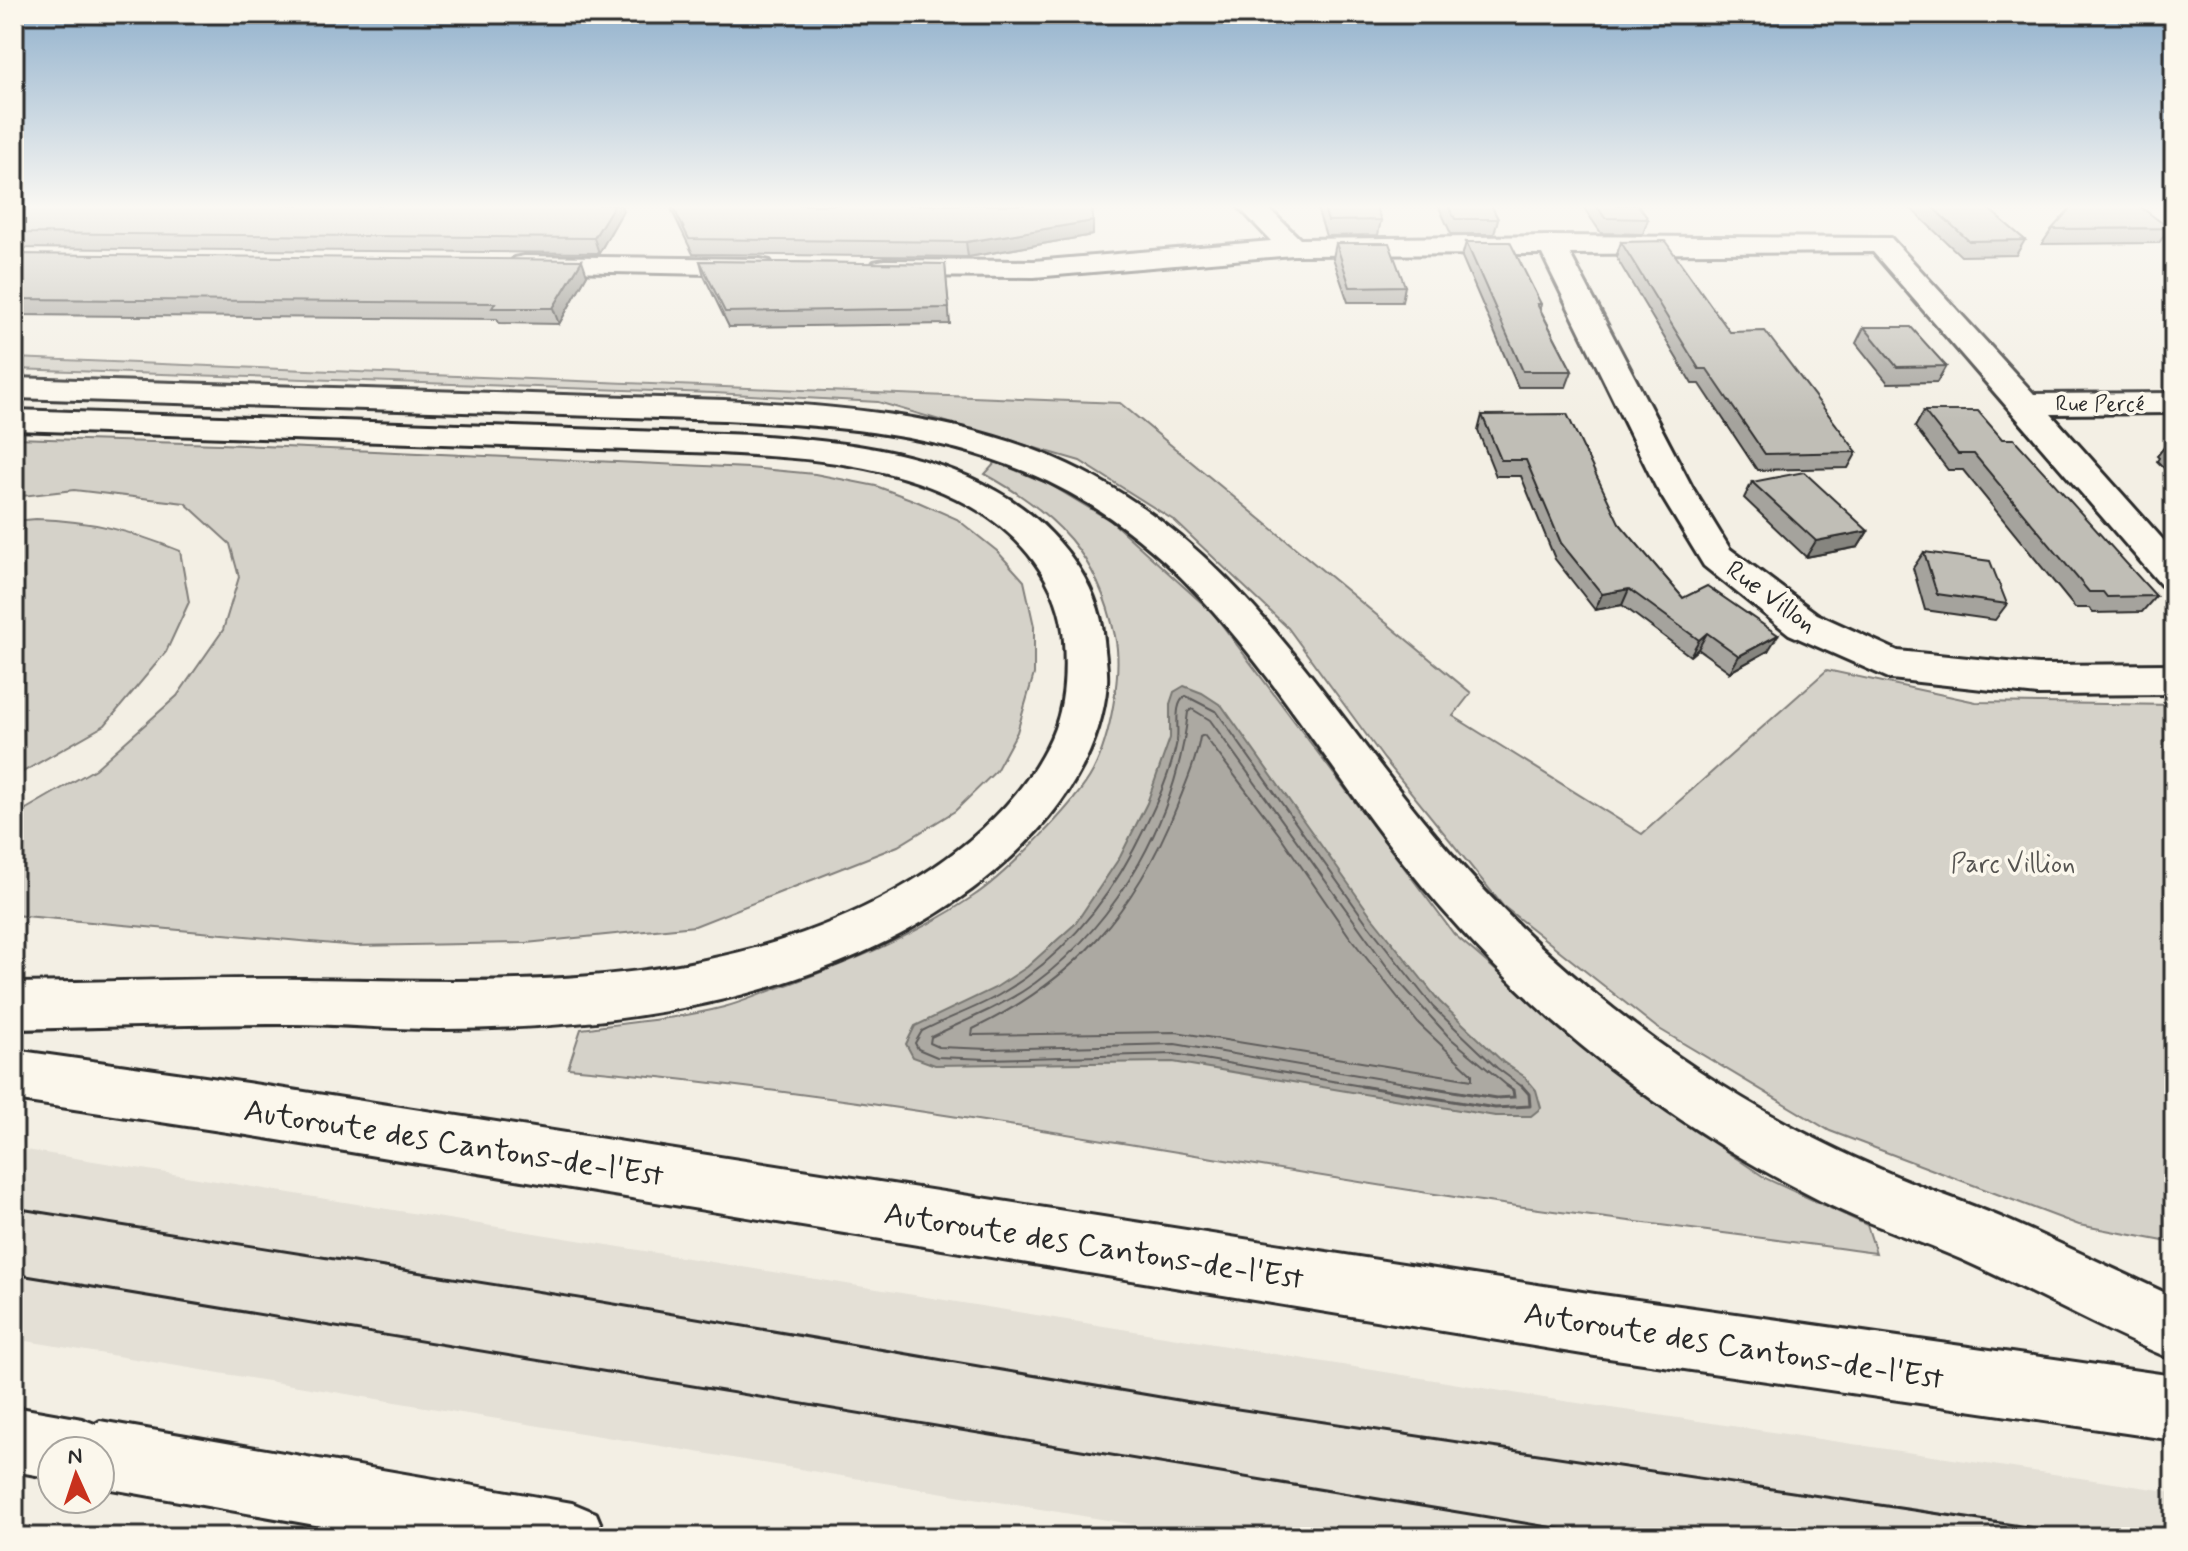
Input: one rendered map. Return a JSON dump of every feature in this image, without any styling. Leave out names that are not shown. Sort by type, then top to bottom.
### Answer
[{"type":"main road","name":"Rue Villon","points":[[1568,277],[1674,487],[1717,557],[1803,624],[1891,665],[2038,680],[2174,679]]},
{"type":"main road","points":[[1911,277],[2174,576]]},
{"type":"main road","points":[[14,388],[724,410],[817,416],[873,422],[949,436],[1060,475],[1144,523],[1182,552],[1212,581],[1286,668],[1398,821],[1466,904],[1524,964],[1626,1050],[1708,1107],[1816,1168],[1978,1237],[2174,1329]]},
{"type":"main road","name":"Rue Percé","points":[[2025,404],[2174,403]]},
{"type":"main road","points":[[14,420],[720,443],[807,450],[887,463],[960,486],[1001,509],[1031,534],[1058,567],[1073,592],[1089,659],[1079,722],[1060,765],[1046,788],[1009,831],[955,877],[919,901],[854,934],[785,961],[667,989],[533,1004],[437,1006],[329,1002],[14,1006]]},
{"type":"main road","name":"Autoroute des Cantons-de-l'Est","points":[[14,1075],[262,1111],[1580,1322],[2174,1408]]},
{"type":"main road","points":[[14,1439],[36,1443]]},
{"type":"main road","points":[[116,1457],[572,1537]]},
{"type":"shaded area","points":[[14,1148],[1544,1398],[2174,1492],[2174,1537],[1210,1537],[14,1339]]},
{"type":"green space","name":"Parc Villion","points":[[14,358],[1120,403],[1471,693],[1453,716],[1642,834],[1827,670],[1976,702],[2174,705],[2174,1243],[2079,1225],[1830,1131],[1656,1027],[1503,906],[1384,759],[1288,628],[1175,521],[1080,461],[878,402],[714,393],[14,369]]},
{"type":"green space","points":[[14,438],[220,444],[749,468],[815,474],[876,486],[957,519],[997,551],[1024,581],[1034,626],[1034,674],[1017,732],[996,771],[955,811],[898,846],[695,926],[526,943],[356,946],[14,915],[14,816],[95,769],[177,696],[223,630],[239,577],[230,544],[185,503],[74,490],[14,497]]},
{"type":"green space","points":[[996,462],[1049,484],[1111,521],[1213,613],[1454,934],[1653,1102],[1767,1179],[1867,1225],[1876,1253],[1481,1201],[911,1110],[568,1068],[581,1029],[731,1005],[855,959],[927,925],[1002,874],[1038,839],[1084,785],[1105,741],[1113,704],[1117,667],[1115,636],[1098,582],[1085,559],[1053,521],[1033,504],[985,474]]},
{"type":"green space","points":[[36,519],[110,528],[180,551],[189,602],[166,652],[105,725],[14,777],[14,521]]},
{"type":"water","points":[[1184,686],[1222,706],[1372,917],[1440,1002],[1503,1062],[1525,1077],[1536,1090],[1541,1108],[1531,1116],[1495,1116],[1173,1062],[935,1065],[913,1057],[906,1044],[915,1026],[995,988],[1027,967],[1075,924],[1120,857],[1147,803],[1170,738],[1170,704],[1174,692]]},
{"type":"building","points":[[14,277],[571,277],[553,308],[492,308],[495,303],[14,299]]},
{"type":"building","points":[[708,277],[946,277],[949,308],[725,312]]},
{"type":"building","points":[[1347,277],[1402,277],[1405,286],[1350,287]]},
{"type":"building","points":[[1482,277],[1528,277],[1541,304],[1537,304],[1572,371],[1523,371]]},
{"type":"building","points":[[1643,277],[1691,277],[1730,332],[1765,331],[1857,452],[1765,454],[1707,369],[1699,369]]},
{"type":"building","points":[[1864,327],[1911,327],[1946,366],[1897,367]]},
{"type":"building","points":[[1924,411],[1978,411],[2002,439],[2014,439],[2156,596],[2107,597],[2103,592],[2089,592],[1974,454],[1958,454]]},
{"type":"building","points":[[1567,414],[1619,523],[1683,598],[1707,586],[1778,635],[1739,656],[1707,633],[1699,640],[1629,589],[1602,594],[1561,543],[1526,460],[1501,460],[1482,415]]},
{"type":"building","points":[[1804,472],[1868,531],[1816,541],[1752,482]]},
{"type":"building","points":[[1924,552],[1990,561],[2007,604],[1937,594]]},
{"type":"tram line","points":[[14,1208],[579,1298],[1184,1401],[2094,1537]]},
{"type":"tram line","points":[[14,1274],[1609,1537]]}]
